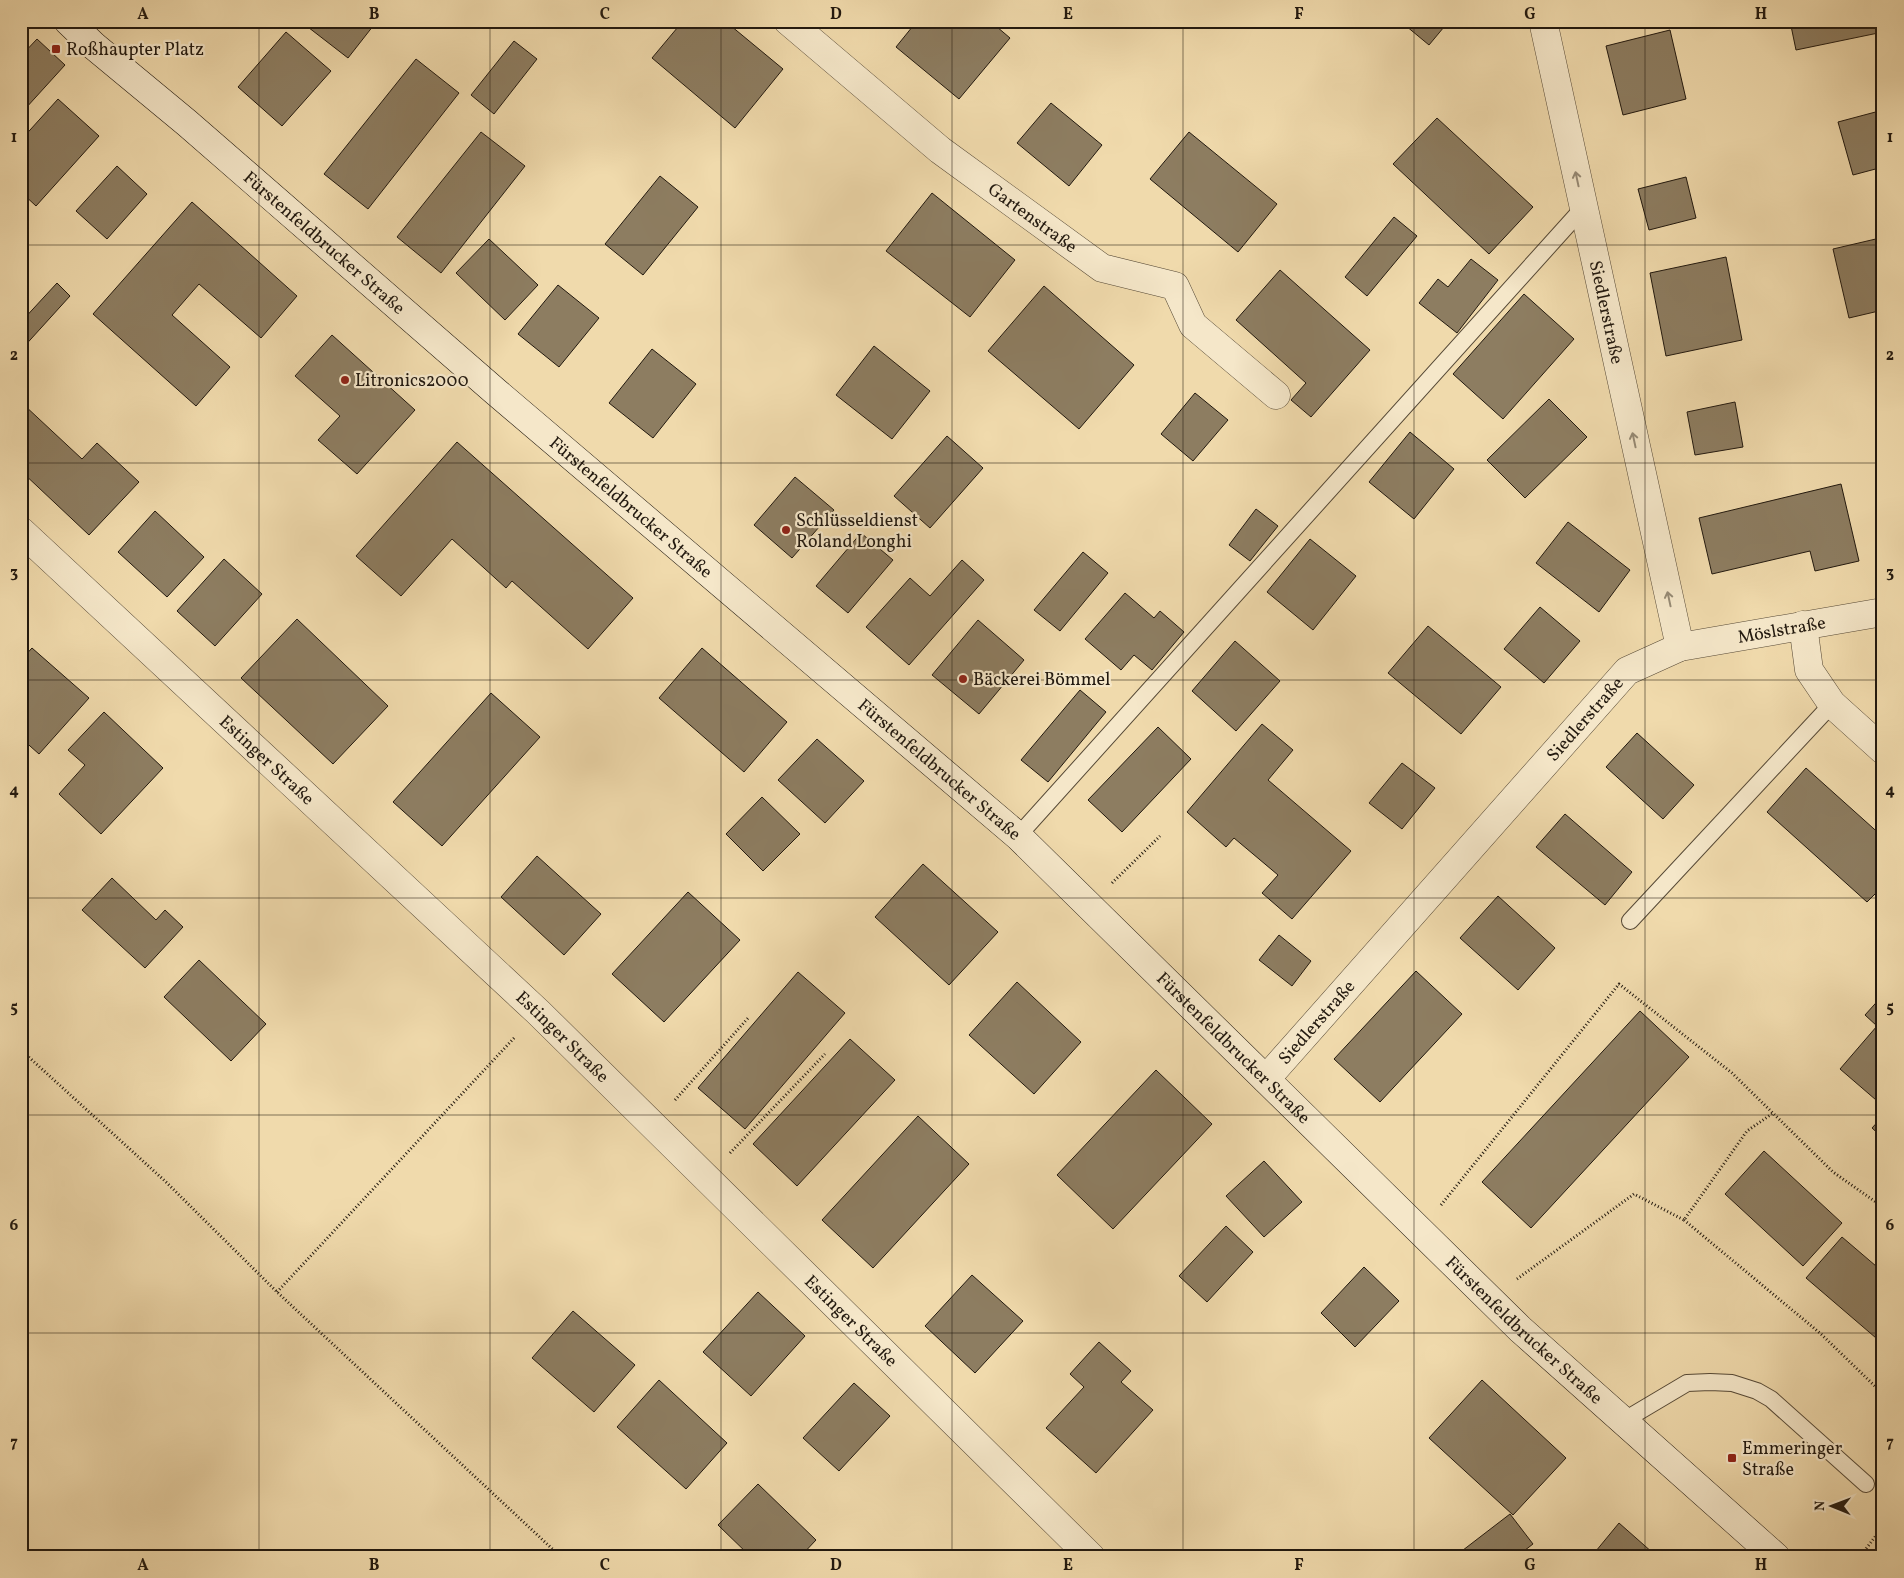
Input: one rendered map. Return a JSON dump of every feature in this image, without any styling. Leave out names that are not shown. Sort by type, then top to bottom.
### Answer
[{"type":"street","name":"Fürstenfeldbrucker Straße","points":[[68,21],[94,46],[187,123],[496,392],[1018,836],[1520,1329],[1776,1557]]},
{"type":"street","name":"Gartenstraße","points":[[788,21],[940,150],[1102,268],[1176,286],[1193,325],[1276,395]]},
{"type":"street","name":"Siedlerstraße","points":[[1266,1079],[1627,671],[1680,647],[1543,21]]},
{"type":"street","name":"Estinger Straße","points":[[21,531],[538,1012],[1091,1557]]},
{"type":"street","name":"Möslstraße","points":[[1680,647],[1883,612]]},
{"type":"street","points":[[1803,625],[1809,670],[1832,704],[1883,750]]},
{"type":"lane","points":[[1018,836],[1583,208]]},
{"type":"lane","points":[[1630,921],[1832,704]]},
{"type":"lane","points":[[1623,1421],[1687,1383],[1732,1383],[1757,1390],[1772,1398],[1866,1484]]},
{"type":"path","points":[[1089,906],[1160,836]]},
{"type":"path","points":[[1420,1231],[1619,984],[1732,1073],[1833,1172],[1883,1207]]},
{"type":"path","points":[[277,1292],[538,1012]]},
{"type":"path","points":[[653,1125],[749,1017]]},
{"type":"path","points":[[21,1050],[166,1182],[277,1292],[561,1557]]},
{"type":"path","points":[[706,1178],[825,1054]]},
{"type":"path","points":[[1684,1220],[1747,1131],[1773,1113]]},
{"type":"path","points":[[1489,1299],[1634,1194],[1684,1220],[1821,1334],[1883,1394]]},
{"type":"path","points":[[1860,1557],[1883,1526]]},
{"type":"building","points":[[306,21],[377,21],[348,58],[304,24]]},
{"type":"building","points":[[683,21],[725,21],[783,69],[735,128],[652,58]]},
{"type":"building","points":[[917,21],[990,21],[1010,38],[959,99],[896,47]]},
{"type":"building","points":[[1400,21],[1449,21],[1429,45]]},
{"type":"building","points":[[1790,21],[1883,21],[1883,32],[1796,50]]},
{"type":"building","points":[[1670,30],[1686,99],[1623,115],[1606,46]]},
{"type":"building","points":[[286,32],[331,71],[282,126],[238,87]]},
{"type":"building","points":[[37,39],[65,65],[25,109],[21,105],[21,56]]},
{"type":"building","points":[[514,41],[537,59],[494,114],[471,95]]},
{"type":"building","points":[[416,59],[459,93],[368,209],[324,174]]},
{"type":"building","points":[[58,99],[99,136],[36,206],[21,192],[21,140]]},
{"type":"building","points":[[1051,103],[1102,145],[1069,186],[1017,143]]},
{"type":"building","points":[[1883,110],[1883,167],[1853,175],[1838,122]]},
{"type":"building","points":[[1437,118],[1533,207],[1489,254],[1393,164]]},
{"type":"building","points":[[481,132],[525,166],[441,273],[397,237]]},
{"type":"building","points":[[1189,132],[1277,204],[1238,252],[1150,179]]},
{"type":"building","points":[[117,166],[147,194],[107,239],[76,211]]},
{"type":"building","points":[[660,176],[698,207],[643,275],[605,244]]},
{"type":"building","points":[[1686,177],[1696,218],[1649,230],[1638,189]]},
{"type":"building","points":[[932,193],[1015,260],[970,317],[886,251]]},
{"type":"building","points":[[192,202],[297,296],[261,338],[199,284],[172,315],[230,367],[196,406],[93,314]]},
{"type":"building","points":[[1394,217],[1417,236],[1367,296],[1345,277]]},
{"type":"building","points":[[1880,238],[1883,250],[1883,310],[1849,318],[1833,249]]},
{"type":"building","points":[[489,239],[538,285],[505,320],[456,273]]},
{"type":"building","points":[[1726,257],[1742,340],[1666,356],[1650,273]]},
{"type":"building","points":[[1471,259],[1498,280],[1457,333],[1419,303],[1438,279],[1448,287]]},
{"type":"building","points":[[1280,270],[1370,350],[1311,417],[1291,400],[1306,383],[1236,320]]},
{"type":"building","points":[[57,283],[70,296],[21,350],[21,322]]},
{"type":"building","points":[[558,285],[599,318],[559,367],[518,334]]},
{"type":"building","points":[[1044,286],[1134,365],[1079,429],[988,351]]},
{"type":"building","points":[[1524,294],[1574,339],[1503,419],[1453,374]]},
{"type":"building","points":[[332,335],[415,410],[357,474],[318,440],[340,416],[295,376]]},
{"type":"building","points":[[874,346],[930,391],[892,439],[836,395]]},
{"type":"building","points":[[652,349],[696,384],[653,438],[609,403]]},
{"type":"building","points":[[1883,356],[1883,390],[1876,358]]},
{"type":"building","points":[[1195,393],[1228,420],[1193,461],[1161,434]]},
{"type":"building","points":[[1549,399],[1587,437],[1525,498],[1487,460]]},
{"type":"building","points":[[1735,402],[1743,447],[1695,455],[1687,412]]},
{"type":"building","points":[[23,404],[82,459],[97,443],[139,482],[89,535],[21,471],[21,406]]},
{"type":"building","points":[[1410,432],[1454,469],[1414,519],[1369,482]]},
{"type":"building","points":[[947,436],[983,468],[930,528],[894,496]]},
{"type":"building","points":[[457,442],[633,598],[588,649],[512,581],[506,588],[452,539],[401,596],[356,556]]},
{"type":"building","points":[[795,477],[834,510],[792,558],[754,525]]},
{"type":"building","points":[[1841,484],[1859,561],[1815,571],[1810,551],[1712,574],[1699,518]]},
{"type":"building","points":[[1256,509],[1278,526],[1250,561],[1229,545]]},
{"type":"building","points":[[155,511],[204,557],[167,597],[118,552]]},
{"type":"building","points":[[1568,522],[1630,570],[1599,612],[1536,563]]},
{"type":"building","points":[[861,533],[893,560],[848,613],[816,586]]},
{"type":"building","points":[[1310,539],[1356,576],[1313,630],[1267,592]]},
{"type":"building","points":[[1083,552],[1108,573],[1060,631],[1034,610]]},
{"type":"building","points":[[224,559],[262,594],[215,646],[177,611]]},
{"type":"building","points":[[962,560],[984,580],[909,665],[866,627],[910,578],[930,596]]},
{"type":"building","points":[[1125,593],[1154,618],[1160,611],[1184,632],[1152,670],[1134,655],[1121,670],[1085,639]]},
{"type":"building","points":[[1540,607],[1580,641],[1544,683],[1504,649]]},
{"type":"building","points":[[297,619],[388,706],[333,764],[241,678]]},
{"type":"building","points":[[978,620],[1024,660],[979,714],[932,675]]},
{"type":"building","points":[[1428,626],[1501,687],[1461,734],[1388,673]]},
{"type":"building","points":[[1235,641],[1280,681],[1236,731],[1192,691]]},
{"type":"building","points":[[32,648],[89,698],[39,754],[21,738],[21,660]]},
{"type":"building","points":[[702,648],[787,722],[744,772],[659,698]]},
{"type":"building","points":[[1080,690],[1106,712],[1048,782],[1021,760]]},
{"type":"building","points":[[491,693],[540,737],[442,846],[393,802]]},
{"type":"building","points":[[104,712],[163,768],[101,834],[59,794],[85,765],[68,750]]},
{"type":"building","points":[[1262,724],[1293,750],[1268,780],[1351,851],[1292,919],[1262,893],[1278,875],[1234,838],[1226,847],[1187,812]]},
{"type":"building","points":[[1158,727],[1191,759],[1122,832],[1088,800]]},
{"type":"building","points":[[1637,733],[1694,785],[1663,819],[1606,767]]},
{"type":"building","points":[[817,739],[864,781],[825,823],[778,780]]},
{"type":"building","points":[[1402,763],[1435,788],[1402,829],[1369,803]]},
{"type":"building","points":[[1806,768],[1883,837],[1883,886],[1867,902],[1767,812]]},
{"type":"building","points":[[762,797],[800,834],[763,871],[726,834]]},
{"type":"building","points":[[1565,814],[1632,872],[1605,905],[1536,847]]},
{"type":"building","points":[[537,856],[601,914],[564,955],[501,897]]},
{"type":"building","points":[[923,864],[998,932],[949,985],[875,917]]},
{"type":"building","points":[[112,878],[156,920],[165,910],[183,927],[145,968],[82,910]]},
{"type":"building","points":[[688,892],[740,940],[664,1022],[612,974]]},
{"type":"building","points":[[1498,896],[1555,948],[1518,990],[1460,938]]},
{"type":"building","points":[[1279,935],[1311,961],[1292,986],[1259,960]]},
{"type":"building","points":[[199,960],[266,1024],[231,1061],[164,997]]},
{"type":"building","points":[[1416,971],[1462,1014],[1380,1102],[1334,1059]]},
{"type":"building","points":[[798,972],[845,1013],[745,1129],[698,1088]]},
{"type":"building","points":[[1017,982],[1081,1042],[1034,1094],[969,1035]]},
{"type":"building","points":[[1883,995],[1883,1106],[1840,1069],[1877,1026],[1865,1015]]},
{"type":"building","points":[[1640,1011],[1689,1057],[1531,1228],[1482,1182]]},
{"type":"building","points":[[850,1039],[895,1080],[797,1186],[753,1144]]},
{"type":"building","points":[[1156,1070],[1212,1124],[1113,1229],[1057,1175]]},
{"type":"building","points":[[918,1116],[969,1164],[873,1268],[822,1220]]},
{"type":"building","points":[[1883,1116],[1883,1138],[1872,1128]]},
{"type":"building","points":[[1764,1151],[1842,1223],[1803,1266],[1725,1194]]},
{"type":"building","points":[[1264,1161],[1302,1202],[1264,1237],[1226,1196]]},
{"type":"building","points":[[1226,1226],[1253,1252],[1207,1302],[1179,1276]]},
{"type":"building","points":[[1842,1237],[1883,1272],[1883,1344],[1806,1278]]},
{"type":"building","points":[[1364,1267],[1399,1301],[1355,1347],[1321,1313]]},
{"type":"building","points":[[972,1275],[1023,1321],[975,1373],[925,1326]]},
{"type":"building","points":[[758,1292],[805,1336],[751,1396],[703,1352]]},
{"type":"building","points":[[573,1311],[635,1365],[594,1412],[532,1358]]},
{"type":"building","points":[[1099,1342],[1131,1371],[1121,1382],[1153,1410],[1096,1473],[1046,1428],[1084,1387],[1070,1374]]},
{"type":"building","points":[[659,1380],[727,1443],[686,1489],[617,1427]]},
{"type":"building","points":[[1482,1380],[1566,1458],[1513,1515],[1429,1438]]},
{"type":"building","points":[[854,1383],[890,1416],[839,1471],[803,1438]]},
{"type":"building","points":[[758,1484],[816,1540],[800,1557],[751,1557],[718,1525]]},
{"type":"building","points":[[1510,1514],[1533,1544],[1516,1557],[1454,1557]]},
{"type":"building","points":[[1619,1523],[1653,1553],[1650,1557],[1591,1557]]},
{"type":"place","name":"Roßhaupter Platz","points":[[56,49]]},
{"type":"place","name":"Litronics2000","points":[[345,380]]},
{"type":"place","name":"Schlüsseldienst Roland Longhi","points":[[786,530]]},
{"type":"place","name":"Bäckerei Bömmel","points":[[963,679]]},
{"type":"place","name":"Emmeringer Straße","points":[[1732,1458]]}]
